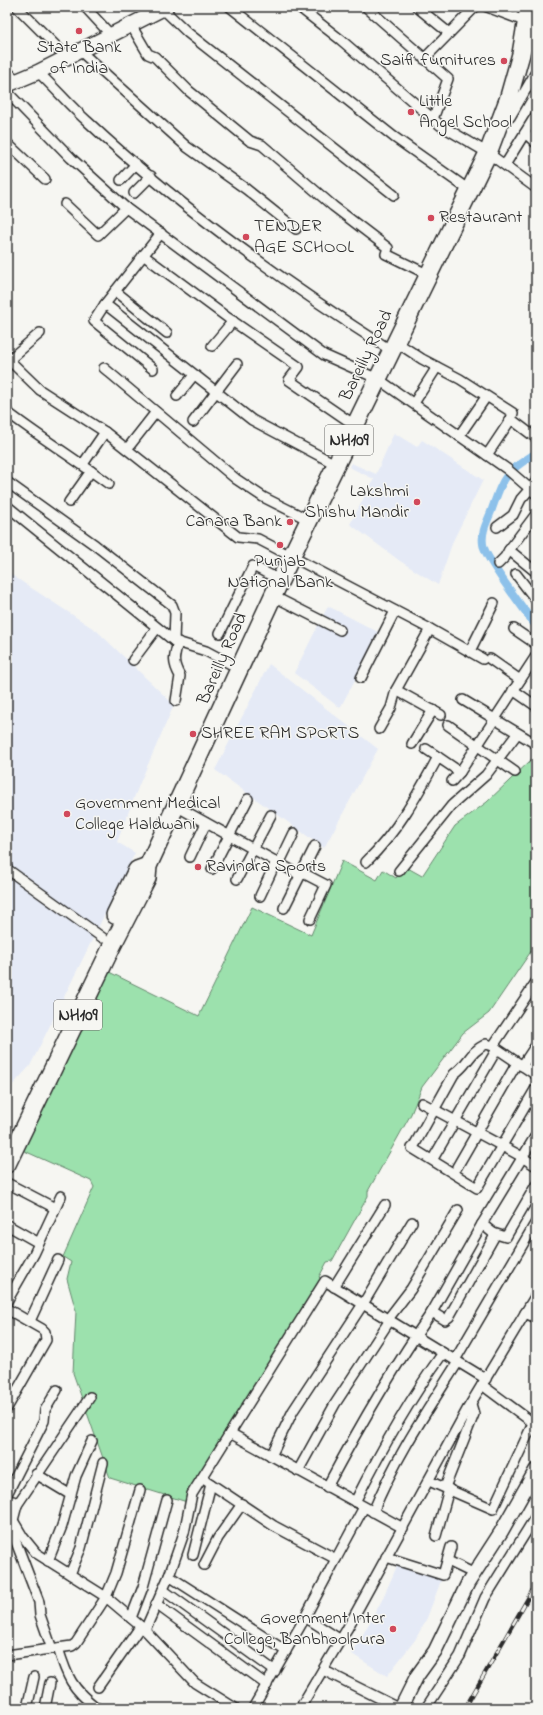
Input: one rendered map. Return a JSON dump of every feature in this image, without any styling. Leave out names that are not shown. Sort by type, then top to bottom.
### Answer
[{"type":"highway","name":"Bareilly Road","points":[[7,1164],[108,941],[138,870],[148,866],[280,580],[488,152],[530,45],[530,18]]},
{"type":"highway","name":"Bareilly Road","points":[[7,1138],[108,941]]},
{"type":"main road","points":[[10,79],[38,72],[164,8]]},
{"type":"street","points":[[17,7],[66,57]]},
{"type":"street","points":[[85,7],[111,35]]},
{"type":"street","points":[[230,7],[394,137],[469,190]]},
{"type":"street","points":[[299,7],[341,40],[440,125],[488,152],[536,188]]},
{"type":"street","points":[[366,7],[448,79],[433,119]]},
{"type":"street","points":[[417,7],[449,33]]},
{"type":"street","points":[[424,59],[475,7]]},
{"type":"street","points":[[487,7],[530,18]]},
{"type":"street","points":[[164,8],[194,38],[394,195]]},
{"type":"street","points":[[131,25],[148,54],[155,57],[189,91],[250,141],[262,145],[333,206],[388,248],[386,254],[429,275]]},
{"type":"street","points":[[79,50],[182,142],[296,229]]},
{"type":"street","points":[[38,72],[87,121],[136,164],[221,232],[285,280],[338,317],[437,367],[513,413],[511,419],[487,455]]},
{"type":"street","points":[[501,118],[510,117],[536,72]]},
{"type":"street","points":[[7,92],[71,158],[126,208],[324,355],[378,379],[534,488],[513,515],[497,527]]},
{"type":"street","points":[[505,165],[536,115]]},
{"type":"street","points":[[525,133],[536,143]]},
{"type":"street","points":[[7,143],[45,179]]},
{"type":"street","points":[[121,180],[136,164]]},
{"type":"street","points":[[134,193],[151,176]]},
{"type":"street","points":[[65,204],[98,235],[126,208]]},
{"type":"street","points":[[153,369],[94,321],[105,304],[161,233]]},
{"type":"street","points":[[143,255],[299,367],[289,380],[356,426]]},
{"type":"street","points":[[115,291],[167,333]]},
{"type":"street","points":[[105,304],[252,420],[337,465]]},
{"type":"street","points":[[212,346],[233,321]]},
{"type":"street","points":[[40,333],[8,359],[40,390],[105,432],[238,537],[255,538],[395,610],[486,659],[520,680]]},
{"type":"street","points":[[193,422],[237,364]]},
{"type":"street","points":[[414,403],[437,367]]},
{"type":"street","points":[[104,368],[236,479],[263,497],[309,520]]},
{"type":"street","points":[[177,396],[194,375]]},
{"type":"street","points":[[459,436],[486,397]]},
{"type":"street","points":[[7,412],[44,440],[83,464],[109,484]]},
{"type":"street","points":[[127,449],[156,412]]},
{"type":"street","points":[[511,419],[536,438]]},
{"type":"street","points":[[83,464],[105,432]]},
{"type":"street","points":[[69,502],[91,471]]},
{"type":"street","points":[[7,482],[95,545],[172,606],[175,613],[176,642],[174,667],[180,676],[176,700]]},
{"type":"street","points":[[7,506],[176,642],[206,651],[240,668]]},
{"type":"street","points":[[498,564],[505,557],[536,514]]},
{"type":"street","points":[[509,550],[536,572]]},
{"type":"street","points":[[220,633],[253,566],[280,580]]},
{"type":"street","points":[[516,574],[536,600]]},
{"type":"street","points":[[273,596],[340,630]]},
{"type":"street","points":[[470,651],[494,603]]},
{"type":"street","points":[[361,678],[395,610]]},
{"type":"street","points":[[133,660],[157,628]]},
{"type":"street","points":[[379,729],[391,708],[396,690],[430,629]]},
{"type":"street","points":[[514,629],[536,644]]},
{"type":"street","points":[[452,781],[460,772],[520,680],[533,667],[536,656]]},
{"type":"street","points":[[396,690],[441,715]]},
{"type":"street","points":[[513,690],[536,706]]},
{"type":"street","points":[[463,700],[517,734],[536,744]]},
{"type":"street","points":[[412,744],[432,710]]},
{"type":"street","points":[[448,725],[515,772]]},
{"type":"street","points":[[399,871],[452,805],[486,775],[517,734]]},
{"type":"street","points":[[426,749],[460,772]]},
{"type":"street","points":[[366,862],[385,844],[407,814],[438,757]]},
{"type":"street","points":[[212,869],[248,799]]},
{"type":"street","points":[[176,806],[277,863],[326,886],[310,919]]},
{"type":"street","points":[[237,879],[271,815]]},
{"type":"street","points":[[190,857],[206,823]]},
{"type":"street","points":[[260,896],[294,833]]},
{"type":"street","points":[[284,908],[315,846]]},
{"type":"street","points":[[7,869],[108,941]]},
{"type":"street","points":[[434,1157],[495,1048],[536,982]]},
{"type":"street","points":[[536,1076],[520,1064],[486,1044],[475,1049],[462,1069],[454,1074],[414,1146],[477,1188],[536,1088]]},
{"type":"street","points":[[457,1167],[520,1064],[536,1044]]},
{"type":"street","points":[[422,1103],[503,1146],[536,1166]]},
{"type":"street","points":[[327,1487],[346,1452],[432,1312],[482,1224],[536,1135]]},
{"type":"street","points":[[7,1183],[55,1208]]},
{"type":"street","points":[[482,1224],[493,1233],[506,1237],[536,1185]]},
{"type":"street","points":[[7,1301],[39,1243],[61,1196]]},
{"type":"street","points":[[334,1287],[386,1205]]},
{"type":"street","points":[[298,1471],[335,1404],[389,1320],[411,1289],[458,1210]]},
{"type":"street","points":[[270,1456],[293,1411],[363,1304],[412,1222]]},
{"type":"street","points":[[373,1512],[383,1487],[411,1435],[457,1361],[536,1222]]},
{"type":"street","points":[[7,1225],[39,1243]]},
{"type":"street","points":[[432,1312],[445,1320],[449,1317],[494,1237],[493,1233]]},
{"type":"street","points":[[30,1321],[58,1260]]},
{"type":"street","points":[[98,1686],[143,1629],[156,1604],[169,1576],[184,1533],[192,1494],[325,1281],[457,1361],[535,1422],[493,1509],[429,1481]]},
{"type":"street","points":[[300,1708],[341,1640],[471,1404],[536,1295]]},
{"type":"street","points":[[7,1309],[42,1329],[45,1332],[46,1340],[7,1408]]},
{"type":"street","points":[[525,1313],[536,1318]]},
{"type":"street","points":[[355,1502],[383,1446],[424,1378],[443,1353]]},
{"type":"street","points":[[7,1494],[44,1421],[45,1410],[57,1390]]},
{"type":"street","points":[[90,1398],[36,1474],[17,1504],[10,1529],[39,1602],[40,1615],[72,1685],[93,1707]]},
{"type":"street","points":[[436,1536],[447,1488],[474,1414],[471,1404]]},
{"type":"street","points":[[230,1433],[403,1528]]},
{"type":"street","points":[[48,1561],[62,1526],[76,1476],[92,1441]]},
{"type":"street","points":[[70,1574],[81,1548],[103,1463]]},
{"type":"street","points":[[323,1670],[400,1708],[417,1676],[435,1651],[468,1583],[475,1574],[536,1470]]},
{"type":"street","points":[[36,1474],[71,1495]]},
{"type":"street","points":[[202,1478],[274,1526],[336,1559]]},
{"type":"street","points":[[193,1555],[211,1484]]},
{"type":"street","points":[[7,1655],[72,1646],[76,1643],[106,1597],[116,1573],[140,1490]]},
{"type":"street","points":[[7,1497],[17,1504]]},
{"type":"street","points":[[131,1618],[143,1587],[167,1500]]},
{"type":"street","points":[[204,1565],[218,1538],[242,1504]]},
{"type":"street","points":[[253,1708],[305,1617],[364,1507]]},
{"type":"street","points":[[426,1708],[460,1656],[485,1598],[536,1516]]},
{"type":"street","points":[[10,1529],[22,1537],[36,1553],[106,1597],[143,1629],[195,1683],[234,1708]]},
{"type":"street","points":[[386,1557],[442,1575],[444,1574],[451,1547]]},
{"type":"street","points":[[448,1561],[475,1574]]},
{"type":"street","points":[[169,1576],[286,1651]]},
{"type":"street","points":[[162,1590],[275,1670]]},
{"type":"street","points":[[156,1604],[267,1685]]},
{"type":"street","points":[[305,1617],[341,1640]]},
{"type":"street","points":[[27,1708],[34,1678]]},
{"type":"street","points":[[45,1708],[50,1683]]},
{"type":"shaded area","name":"Lakshmi Shishu Mandir","points":[[394,433],[417,447],[422,440],[483,480],[453,541],[438,585],[400,561],[350,524],[374,479],[349,467],[351,463],[376,474]]},
{"type":"shaded area","name":"Government Medical College Haldwani","points":[[7,572],[97,631],[174,705],[139,785],[117,842],[135,853],[30,1066],[7,1091]]},
{"type":"shaded area","points":[[328,606],[380,633],[340,708],[294,673]]},
{"type":"shaded area","points":[[269,664],[378,749],[324,848],[215,770]]},
{"type":"shaded area","name":"Government Inter College, Banbhoolpura","points":[[398,1564],[442,1578],[427,1618],[415,1640],[387,1676],[352,1654],[381,1602]]},
{"type":"green space","points":[[536,752],[536,944],[489,1013],[463,1033],[422,1087],[411,1114],[368,1191],[368,1196],[332,1261],[327,1262],[319,1277],[321,1279],[187,1502],[110,1478],[73,1373],[76,1311],[67,1279],[71,1262],[63,1257],[94,1187],[91,1181],[20,1149],[105,970],[199,1016],[252,907],[311,935],[342,861],[377,880],[383,870],[396,878],[406,867],[422,876],[455,826],[487,802],[531,760]]},
{"type":"waterway","points":[[536,453],[518,465],[503,482],[483,534],[483,544],[490,560],[536,626]]},
{"type":"railway","points":[[465,1708],[536,1584]]},
{"type":"place","name":"State Bank of India","points":[[79,31]]},
{"type":"place","name":"Saifi furnitures","points":[[504,61]]},
{"type":"place","name":"Little Angel School","points":[[411,112]]},
{"type":"place","name":"Restaurant","points":[[431,218]]},
{"type":"place","name":"TENDER AGE SCHOOL","points":[[246,237]]},
{"type":"place","name":"Lakshmi Shishu Mandir","points":[[417,502]]},
{"type":"place","name":"Canara Bank","points":[[290,522]]},
{"type":"place","name":"Punjab National Bank","points":[[280,545]]},
{"type":"place","name":"SHREE RAM SPORTS","points":[[193,734]]},
{"type":"place","name":"Government Medical College Haldwani","points":[[67,814]]},
{"type":"place","name":"Ravindra Sports","points":[[198,867]]},
{"type":"place","name":"Government Inter College, Banbhoolpura","points":[[393,1629]]}]
